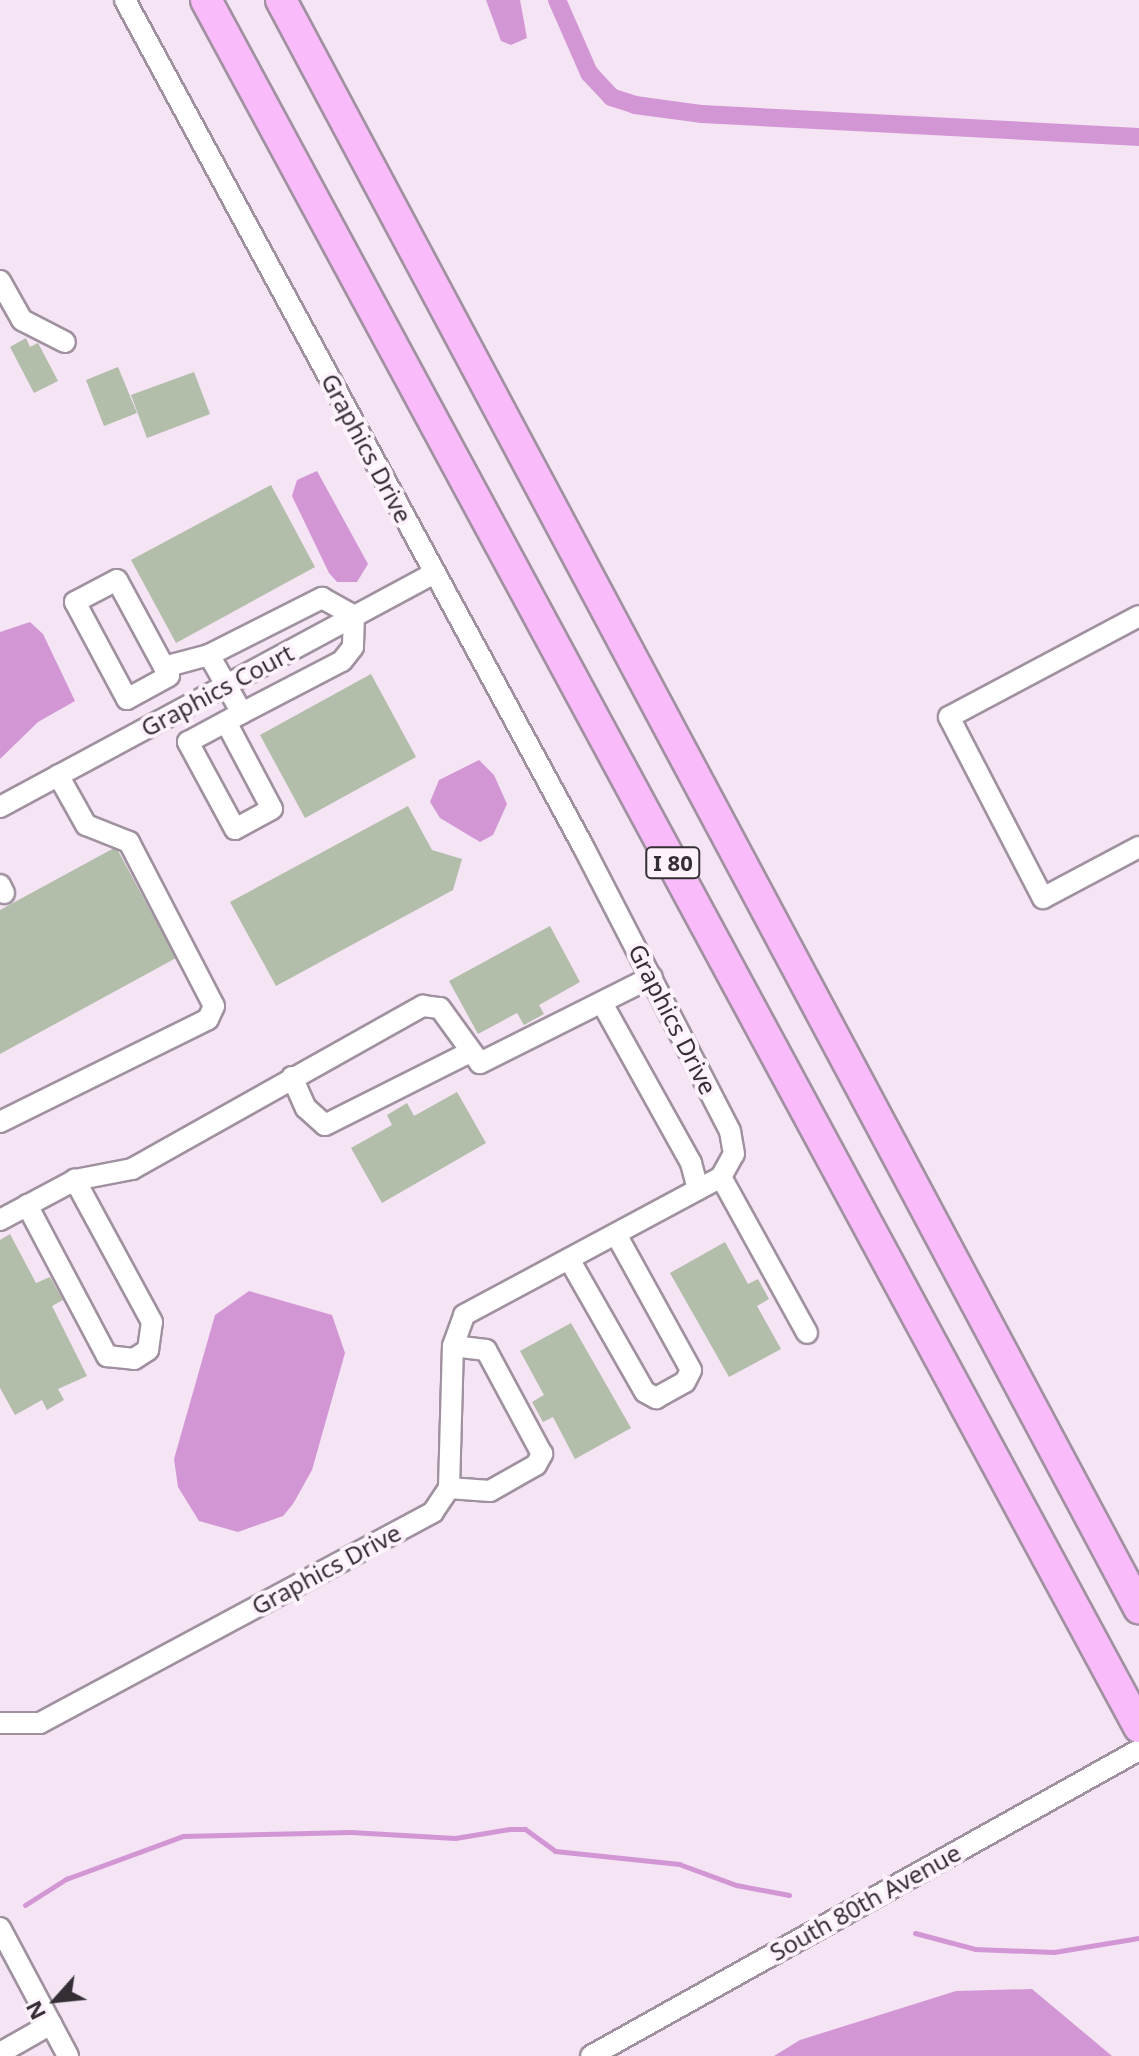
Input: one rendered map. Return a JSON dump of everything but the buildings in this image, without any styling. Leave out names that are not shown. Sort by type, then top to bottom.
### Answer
[{"type":"highway","name":"I 80","points":[[206,0],[1139,1727]]},
{"type":"highway","name":"I 80","points":[[281,0],[1139,1608]]},
{"type":"street","name":"Graphics Drive","points":[[125,0],[652,977],[730,1131],[734,1154],[721,1177]]},
{"type":"street","points":[[0,281],[22,320],[65,342]]},
{"type":"street","name":"Graphics Court","points":[[0,807],[434,573]]},
{"type":"street","points":[[117,580],[164,667],[169,676],[127,699],[75,602],[117,580]]},
{"type":"street","points":[[164,667],[209,655],[322,598],[354,616],[353,647],[342,661],[277,694],[234,717],[188,742],[235,829],[272,809],[234,717],[225,686],[209,655]]},
{"type":"street","points":[[1139,616],[949,717],[1043,898],[1139,847]]},
{"type":"street","points":[[0,1122],[208,1019],[214,1006],[129,842],[86,825],[58,775]]},
{"type":"street","points":[[0,1220],[75,1180],[132,1169],[292,1077],[432,1004],[468,1053],[480,1063],[652,977]]},
{"type":"street","points":[[602,1003],[691,1163],[698,1189]]},
{"type":"street","points":[[292,1077],[306,1108],[325,1125],[468,1053]]},
{"type":"street","points":[[453,1346],[486,1350],[542,1454],[536,1465],[490,1491],[449,1488],[453,1346],[464,1315],[721,1177],[807,1333]]},
{"type":"street","points":[[27,1205],[107,1356],[134,1359],[148,1350],[152,1322],[75,1180]]},
{"type":"street","points":[[569,1259],[645,1392],[656,1398],[685,1382],[691,1370],[616,1234]]},
{"type":"street","name":"Graphics Drive","points":[[0,1723],[40,1723],[433,1512],[449,1488]]},
{"type":"street","name":"South 80th Avenue","points":[[591,2056],[1139,1750]]},
{"type":"street","points":[[0,1928],[68,2056]]},
{"type":"street","points":[[0,2053],[51,2024]]},
{"type":"shaded area","points":[[486,0],[520,0],[527,38],[511,45],[501,41]]},
{"type":"shaded area","points":[[317,471],[368,564],[357,582],[337,582],[329,573],[292,496],[297,480]]},
{"type":"shaded area","points":[[30,622],[43,634],[75,701],[38,722],[0,759],[0,632]]},
{"type":"shaded area","points":[[479,760],[494,775],[507,804],[493,835],[480,842],[440,818],[430,802],[439,780]]},
{"type":"shaded area","points":[[249,1291],[332,1315],[345,1353],[312,1470],[293,1504],[283,1516],[238,1532],[199,1521],[178,1487],[174,1459],[215,1315]]},
{"type":"shaded area","points":[[1032,1989],[1112,2056],[774,2056],[800,2040],[956,1991]]},
{"type":"waterway","points":[[557,0],[589,73],[611,97],[635,105],[702,114],[1139,137]]},
{"type":"waterway","points":[[25,1905],[66,1879],[183,1836],[351,1832],[455,1838],[510,1829],[525,1829],[555,1851],[679,1864],[736,1885],[789,1895]]},
{"type":"waterway","points":[[915,1933],[975,1949],[1054,1952],[1139,1938]]}]
